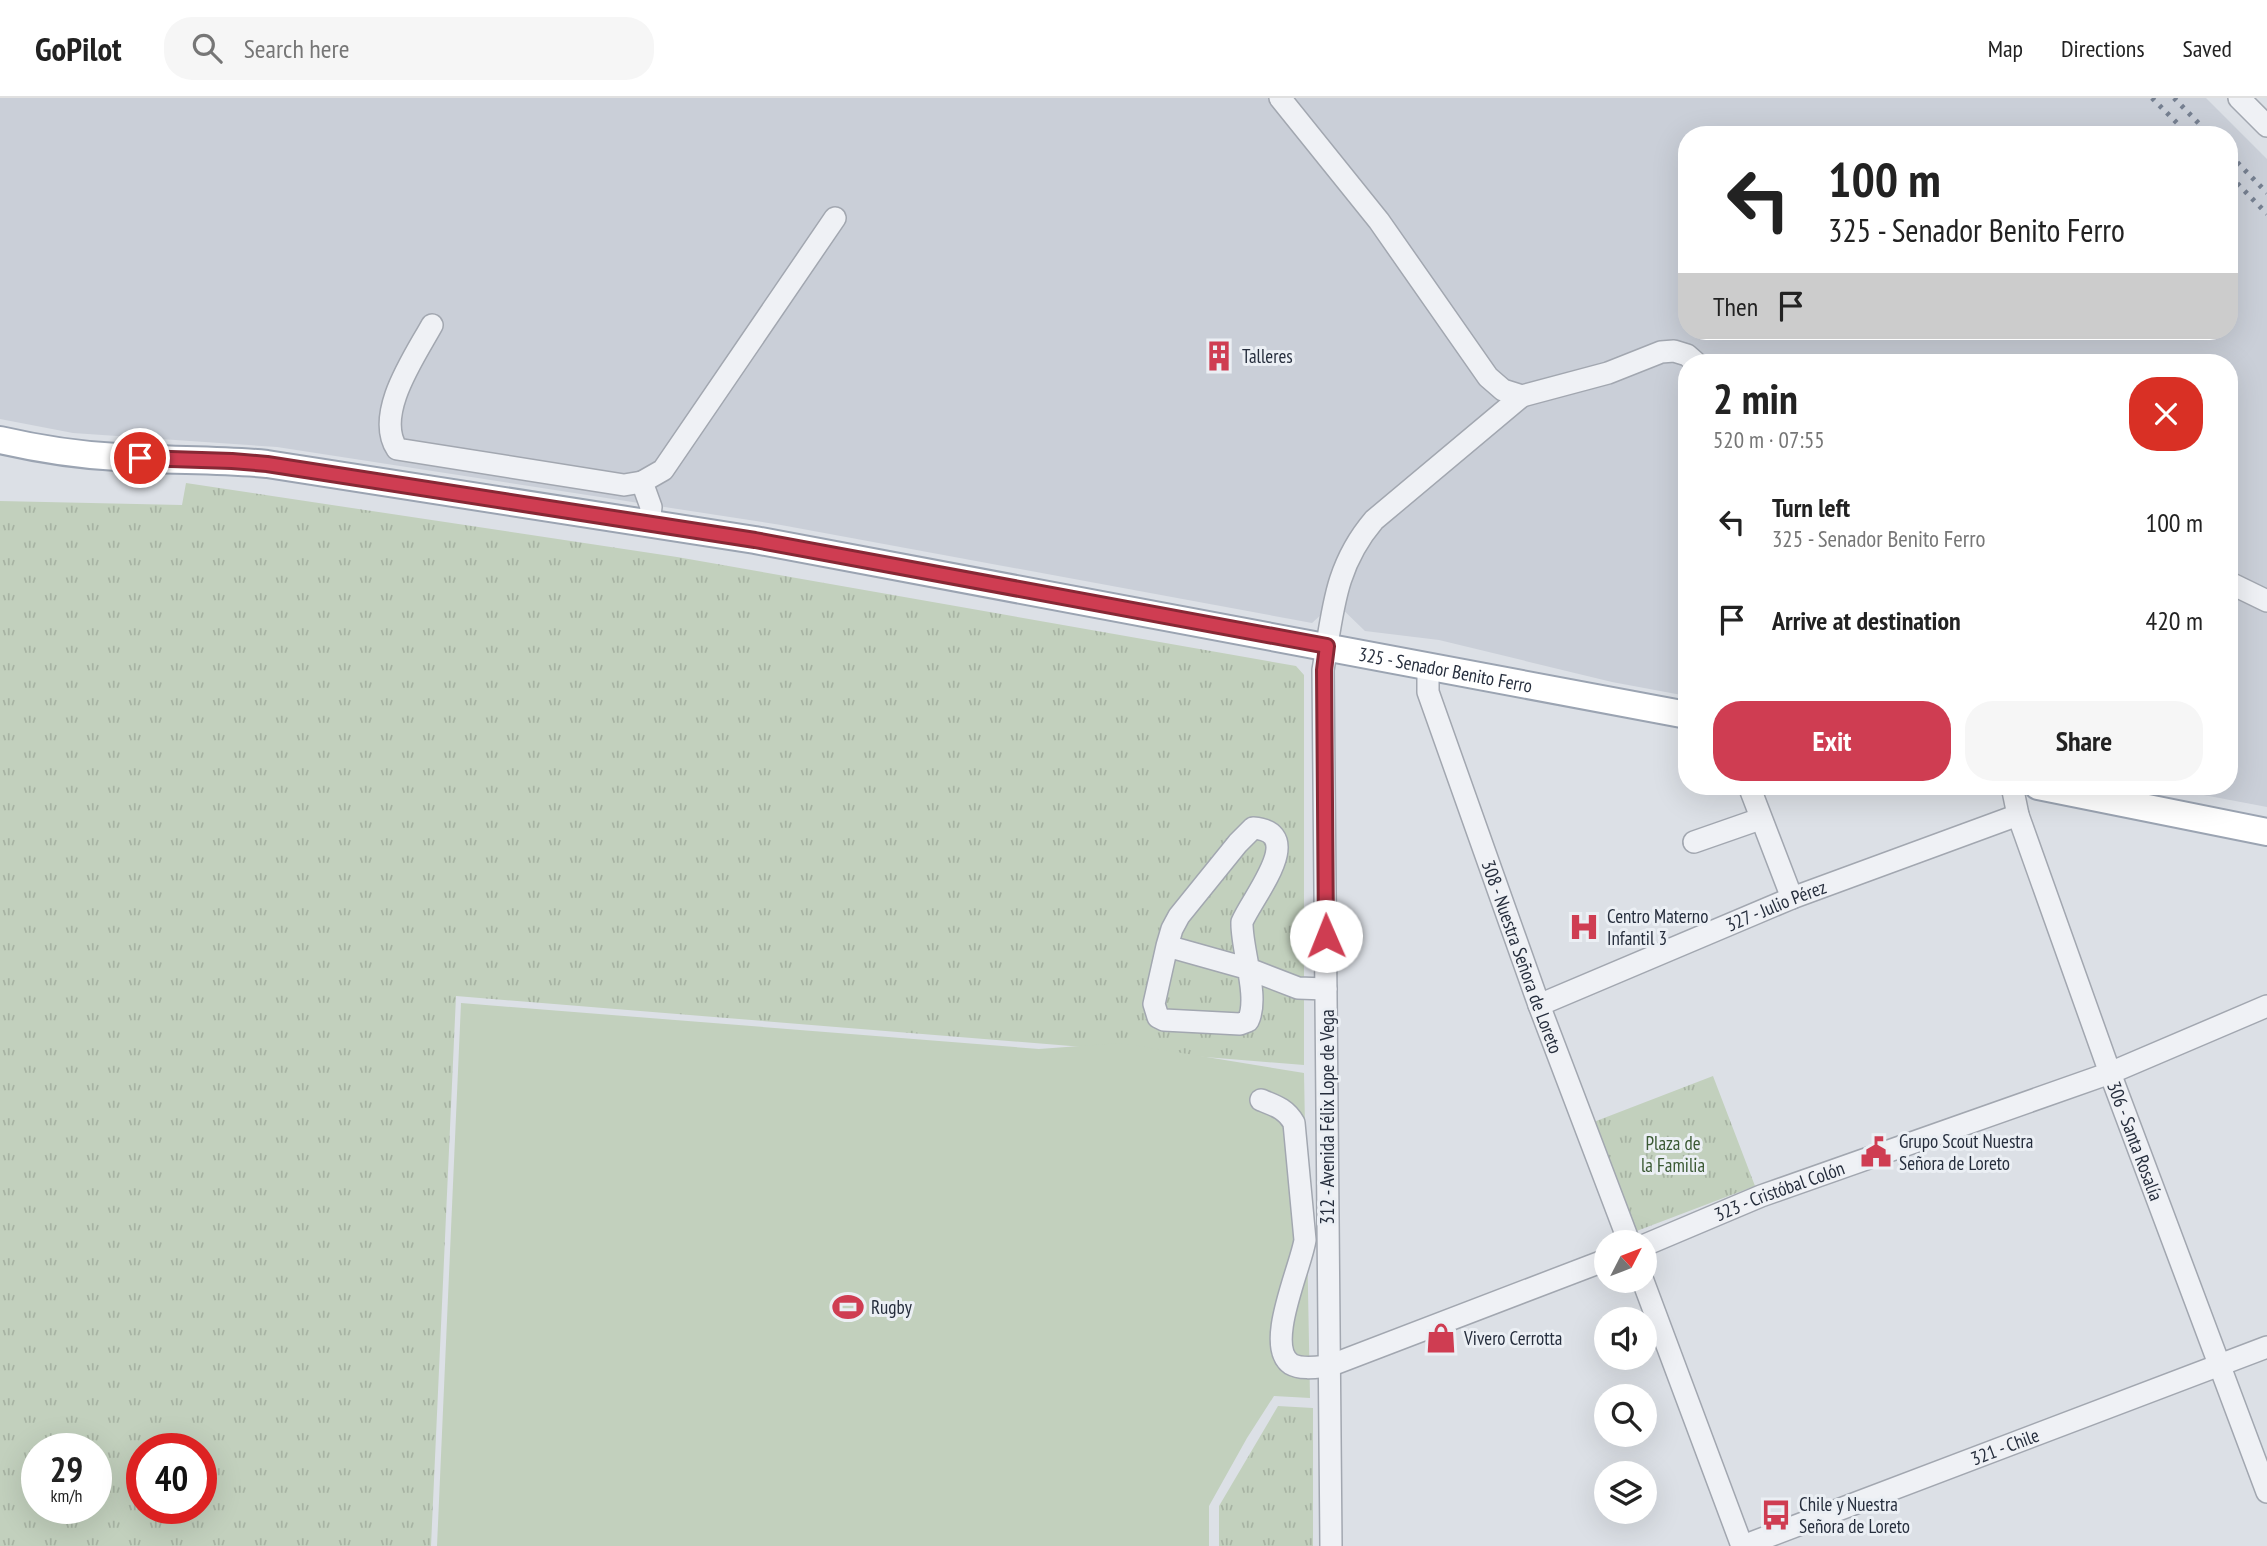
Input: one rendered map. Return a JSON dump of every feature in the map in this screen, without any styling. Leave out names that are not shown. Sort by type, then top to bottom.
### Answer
[{"type":"main road","name":"325 - Senador Benito Ferro","points":[[0,440],[69,453],[267,464],[769,542],[1678,713]]},
{"type":"main road","points":[[2083,795],[2267,832]]},
{"type":"street","points":[[1280,98],[1379,221],[1489,377],[1503,390],[1522,396],[1608,373],[1661,352],[1674,351],[1684,354]]},
{"type":"street","points":[[2239,98],[2267,126]]},
{"type":"street","points":[[432,325],[396,391],[391,433],[397,449],[624,485],[642,482],[663,470],[835,218]]},
{"type":"street","name":"312 - Avenida Félix Lope de Vega","points":[[1331,1546],[1324,670],[1329,622],[1347,559],[1357,540],[1374,520],[1522,396]]},
{"type":"street","points":[[642,482],[651,508],[649,523]]},
{"type":"street","points":[[2238,587],[2267,601]]},
{"type":"street","name":"308 - Nuestra Señora de Loreto","points":[[1428,667],[1428,692],[1539,1005],[1624,1230]]},
{"type":"street","points":[[1752,795],[1792,898]]},
{"type":"street","name":"306 - Santa Rosalía","points":[[2014,795],[2018,815],[2110,1073],[2267,1492]]},
{"type":"street","name":"327 - Julio Pérez","points":[[1539,1005],[1792,898],[2018,815]]},
{"type":"street","points":[[1694,842],[1760,819]]},
{"type":"street","points":[[1253,828],[1265,829],[1275,835],[1279,847],[1276,859],[1242,922],[1252,1014],[1248,1021],[1240,1024],[1164,1020],[1158,1017],[1154,1004],[1167,946],[1179,916],[1238,843],[1253,828]]},
{"type":"street","points":[[1167,946],[1249,970],[1298,988],[1326,989]]},
{"type":"street","name":"323 - Cristóbal Colón","points":[[1657,1240],[1761,1196],[2110,1073],[2267,1006]]},
{"type":"street","points":[[1261,1100],[1281,1108],[1294,1123],[1305,1240],[1281,1326],[1284,1356],[1292,1365],[1329,1366],[1594,1265]]},
{"type":"street","points":[[1648,1293],[1743,1546]]},
{"type":"street","name":"321 - Chile","points":[[1743,1546],[2267,1347]]},
{"type":"shaded area","points":[[0,98],[2206,98],[2234,126],[1678,126],[1678,340],[2238,340],[2238,130],[2267,159],[2267,807],[2204,795],[2238,795],[2238,354],[1678,354],[1678,694],[1612,682],[1439,640],[1365,631],[1335,602],[1312,623],[781,525],[277,447],[73,433],[0,419]]},
{"type":"green space","points":[[186,483],[677,557],[1296,666],[1304,675],[1304,1065],[456,996],[431,1546],[0,1546],[0,501],[182,505]]},
{"type":"green space","points":[[461,1003],[1039,1049],[1121,1043],[1304,1073],[1310,1398],[1274,1396],[1209,1506],[1209,1546],[437,1546]]},
{"type":"green space","name":"Plaza de la Familia","points":[[1713,1076],[1755,1186],[1633,1230],[1591,1123]]},
{"type":"green space","points":[[1278,1406],[1313,1408],[1313,1546],[1219,1546],[1219,1506]]},
{"type":"railway","points":[[2152,98],[2180,126]]},
{"type":"railway","points":[[2174,98],[2201,126]]},
{"type":"railway","points":[[2238,163],[2267,193]]},
{"type":"railway","points":[[2238,184],[2267,214]]},
{"type":"place","name":"Talleres","points":[[1219,356]]},
{"type":"place","name":"Centro Materno Infantil 3","points":[[1584,927]]},
{"type":"place","name":"Grupo Scout Nuestra Señora de Loreto","points":[[1876,1152]]},
{"type":"place","name":"Rugby","points":[[848,1307]]},
{"type":"place","name":"Vivero Cerrotta","points":[[1441,1338]]},
{"type":"place","name":"Chile y Nuestra Señora de Loreto","points":[[1776,1515]]},
{"type":"route","points":[[140,458],[267,464],[755,540],[1327,646],[1324,670],[1326,936]]}]
